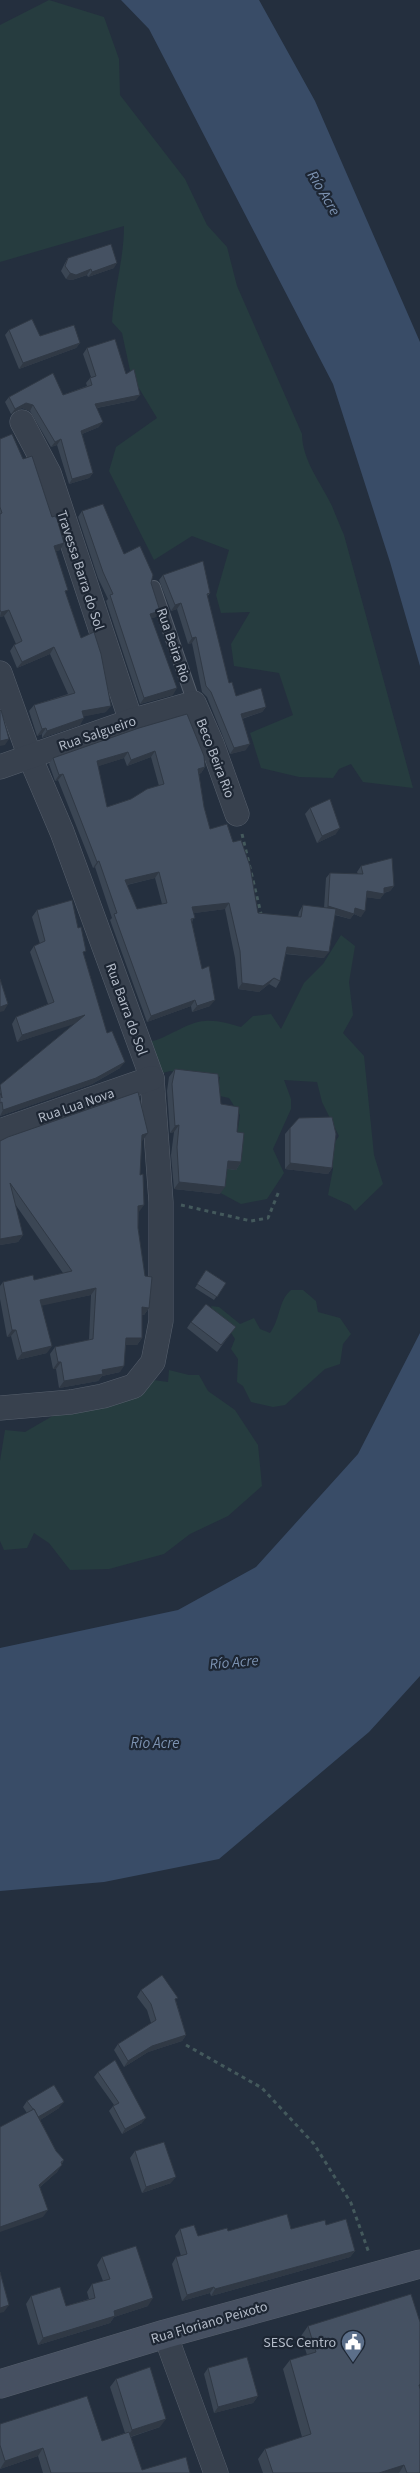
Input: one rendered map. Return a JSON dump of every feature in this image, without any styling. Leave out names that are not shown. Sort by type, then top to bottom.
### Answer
[{"type":"main road","name":"Rua Floriano Peixoto","points":[[0,2384],[165,2334],[420,2264]]},
{"type":"street","name":"Travessa Barra do Sol","points":[[22,422],[49,473],[131,721]]},
{"type":"street","name":"Rua Barra do Sol","points":[[0,673],[30,757],[62,832],[152,1078],[161,1202],[161,1321],[153,1362],[134,1386],[71,1402],[1,1400]]},
{"type":"street","name":"Rua Salgueiro","points":[[0,767],[131,721],[194,703]]},
{"type":"street","name":"Beco Beira Rio","points":[[194,703],[212,744],[237,814]]},
{"type":"street","name":"Rua Lua Nova","points":[[0,1131],[152,1078]]},
{"type":"street","points":[[165,2334],[216,2473]]},
{"type":"lane","name":"Rua Beira Rio","points":[[154,587],[194,703]]},
{"type":"path","points":[[237,814],[261,906],[263,922]]},
{"type":"path","points":[[161,1202],[252,1221],[268,1218],[279,1191]]},
{"type":"path","points":[[186,2045],[262,2088],[314,2144],[351,2203],[377,2275]]},
{"type":"green space","points":[[49,0],[104,17],[119,59],[120,95],[185,179],[207,225],[227,247],[237,286],[302,434],[305,453],[332,506],[344,535],[413,788],[363,782],[351,764],[339,769],[333,778],[299,777],[261,768],[250,733],[293,715],[279,673],[234,666],[231,644],[250,612],[221,613],[216,595],[229,550],[192,536],[154,560],[109,471],[116,447],[157,418],[131,375],[122,333],[112,322],[124,226],[0,262],[0,25]]},
{"type":"green space","points":[[341,935],[355,946],[349,982],[353,1015],[343,1033],[364,1056],[374,1155],[383,1184],[355,1211],[350,1205],[328,1195],[333,1169],[331,1148],[339,1136],[322,1102],[317,1082],[284,1080],[291,1099],[291,1109],[273,1149],[284,1173],[267,1199],[241,1204],[215,1190],[235,1149],[240,1115],[229,1098],[215,1095],[220,1077],[170,1071],[159,1074],[149,1042],[198,1022],[214,1021],[241,1027],[253,1016],[271,1014],[281,1029],[304,983],[323,964]]},
{"type":"green space","points":[[291,1290],[303,1290],[316,1301],[318,1312],[340,1318],[351,1334],[343,1344],[340,1364],[325,1369],[285,1405],[273,1407],[251,1402],[243,1386],[237,1382],[238,1359],[231,1349],[235,1339],[211,1306],[219,1307],[240,1324],[254,1318],[260,1329],[270,1333],[284,1299]]},
{"type":"green space","points":[[169,1370],[189,1375],[199,1375],[208,1391],[235,1410],[258,1445],[262,1486],[228,1516],[190,1534],[164,1554],[109,1569],[70,1570],[49,1543],[34,1533],[27,1548],[4,1550],[0,1541],[0,1461],[5,1430],[25,1432],[68,1407],[153,1380],[168,1382]]},
{"type":"water","name":"Río Acre","points":[[121,0],[259,0],[315,101],[420,342],[420,666],[390,562],[333,384],[149,29]]},
{"type":"water","name":"Rio Acre","points":[[420,1333],[420,1676],[369,1732],[219,1859],[104,1882],[0,1891],[0,1648],[178,1610],[256,1567],[358,1454]]},
{"type":"building","points":[[111,244],[117,263],[92,272],[91,269],[76,275],[70,273],[65,266],[68,258]]},
{"type":"building","points":[[32,319],[40,336],[74,325],[80,343],[23,363],[9,330]]},
{"type":"building","points":[[115,339],[126,374],[134,369],[140,395],[95,404],[103,422],[81,431],[93,473],[72,479],[61,439],[55,442],[33,405],[26,403],[15,409],[9,397],[53,373],[63,395],[92,385],[90,378],[96,376],[87,348]]},
{"type":"building","points":[[12,434],[23,459],[32,456],[52,517],[55,516],[57,519],[64,543],[54,546],[68,590],[65,591],[81,638],[94,632],[101,654],[111,706],[82,711],[84,718],[47,731],[46,728],[42,729],[34,705],[75,693],[54,647],[22,662],[14,645],[22,641],[9,610],[1,612],[0,610],[0,514],[2,513],[0,507],[0,439]]},
{"type":"building","points":[[103,504],[124,554],[140,546],[153,575],[151,583],[160,611],[150,614],[177,688],[144,698],[110,595],[113,594],[103,572],[82,511]]},
{"type":"building","points":[[203,561],[210,593],[207,594],[229,683],[232,682],[236,696],[261,688],[266,707],[241,714],[250,744],[234,748],[211,692],[206,686],[196,637],[192,638],[181,603],[175,605],[163,575]]},
{"type":"building","points":[[0,711],[9,739],[0,741]]},
{"type":"building","points":[[187,714],[204,756],[205,767],[198,769],[204,807],[210,829],[227,824],[233,842],[241,840],[250,866],[258,913],[301,917],[303,905],[336,909],[329,952],[287,947],[280,981],[274,978],[263,986],[242,983],[240,951],[229,903],[192,907],[195,918],[191,919],[202,969],[209,966],[215,1000],[197,1006],[195,1000],[151,1016],[114,914],[117,913],[99,861],[97,862],[63,774],[59,775],[53,758],[139,728]],"holes":[[[155,751],[164,784],[147,789],[131,799],[107,807],[97,761],[128,752],[131,760]],[[159,872],[167,903],[137,909],[125,880]]]},
{"type":"building","points":[[330,799],[340,828],[322,836],[310,808]]},
{"type":"building","points":[[392,858],[394,886],[384,888],[384,894],[367,891],[365,911],[355,908],[354,914],[328,906],[330,873],[363,874],[361,866]]},
{"type":"building","points":[[72,900],[78,928],[81,927],[86,951],[83,952],[107,1033],[112,1031],[125,1062],[96,1078],[3,1110],[2,1102],[0,1103],[0,1093],[2,1098],[0,1085],[85,1015],[22,1035],[16,1017],[54,1002],[34,946],[45,941],[37,910]]},
{"type":"building","points":[[0,979],[8,1004],[0,1007]]},
{"type":"building","points":[[175,1069],[218,1074],[221,1104],[239,1107],[237,1132],[244,1133],[241,1162],[228,1161],[225,1187],[179,1182],[177,1147],[179,1125],[175,1126],[172,1084]]},
{"type":"building","points":[[138,1092],[148,1133],[142,1135],[140,1175],[143,1174],[144,1205],[138,1206],[138,1228],[145,1276],[152,1277],[149,1308],[142,1307],[142,1338],[126,1338],[124,1366],[102,1370],[103,1374],[64,1381],[61,1362],[58,1362],[55,1347],[93,1339],[96,1288],[40,1300],[52,1346],[22,1353],[16,1330],[12,1330],[3,1282],[33,1275],[34,1280],[72,1271],[10,1183],[23,1235],[0,1239],[0,1141]]},
{"type":"building","points":[[332,1117],[336,1134],[332,1168],[290,1163],[290,1128],[299,1118]]},
{"type":"building","points":[[206,1270],[226,1283],[217,1297],[197,1284]]},
{"type":"building","points":[[206,1304],[236,1327],[221,1345],[191,1322]]},
{"type":"building","points":[[162,1975],[178,1998],[175,1999],[186,2035],[152,2046],[128,2061],[118,2044],[156,2020],[151,2004],[141,1990]]},
{"type":"building","points":[[115,2060],[146,2118],[125,2129],[113,2106],[119,2103],[98,2072]]},
{"type":"building","points":[[54,2085],[64,2102],[38,2117],[27,2101]]},
{"type":"building","points":[[34,2109],[56,2151],[64,2160],[61,2162],[62,2165],[39,2185],[48,2210],[0,2227],[0,2127]]},
{"type":"building","points":[[164,2142],[176,2177],[146,2187],[135,2151]]},
{"type":"building","points":[[287,2214],[291,2229],[325,2220],[326,2225],[346,2219],[355,2251],[187,2295],[176,2257],[187,2254],[180,2229],[194,2225],[198,2236],[227,2228],[228,2231]]},
{"type":"building","points":[[136,2246],[153,2298],[114,2311],[115,2316],[43,2338],[31,2296],[60,2287],[66,2306],[95,2298],[92,2284],[110,2279],[102,2257]]},
{"type":"building","points":[[0,2272],[9,2305],[0,2308]]},
{"type":"building","points":[[411,2294],[420,2322],[420,2473],[407,2473],[404,2465],[379,2473],[273,2473],[265,2449],[311,2434],[290,2360],[316,2352],[308,2326]]},
{"type":"building","points":[[247,2357],[258,2396],[218,2407],[208,2368]]},
{"type":"building","points":[[150,2367],[166,2419],[132,2430],[116,2379]]},
{"type":"building","points":[[87,2396],[102,2441],[129,2432],[142,2470],[186,2457],[190,2473],[51,2473],[43,2448],[5,2461],[0,2445],[0,2424]]},
{"type":"place","name":"SESC Centro","points":[[353,2363]]}]
